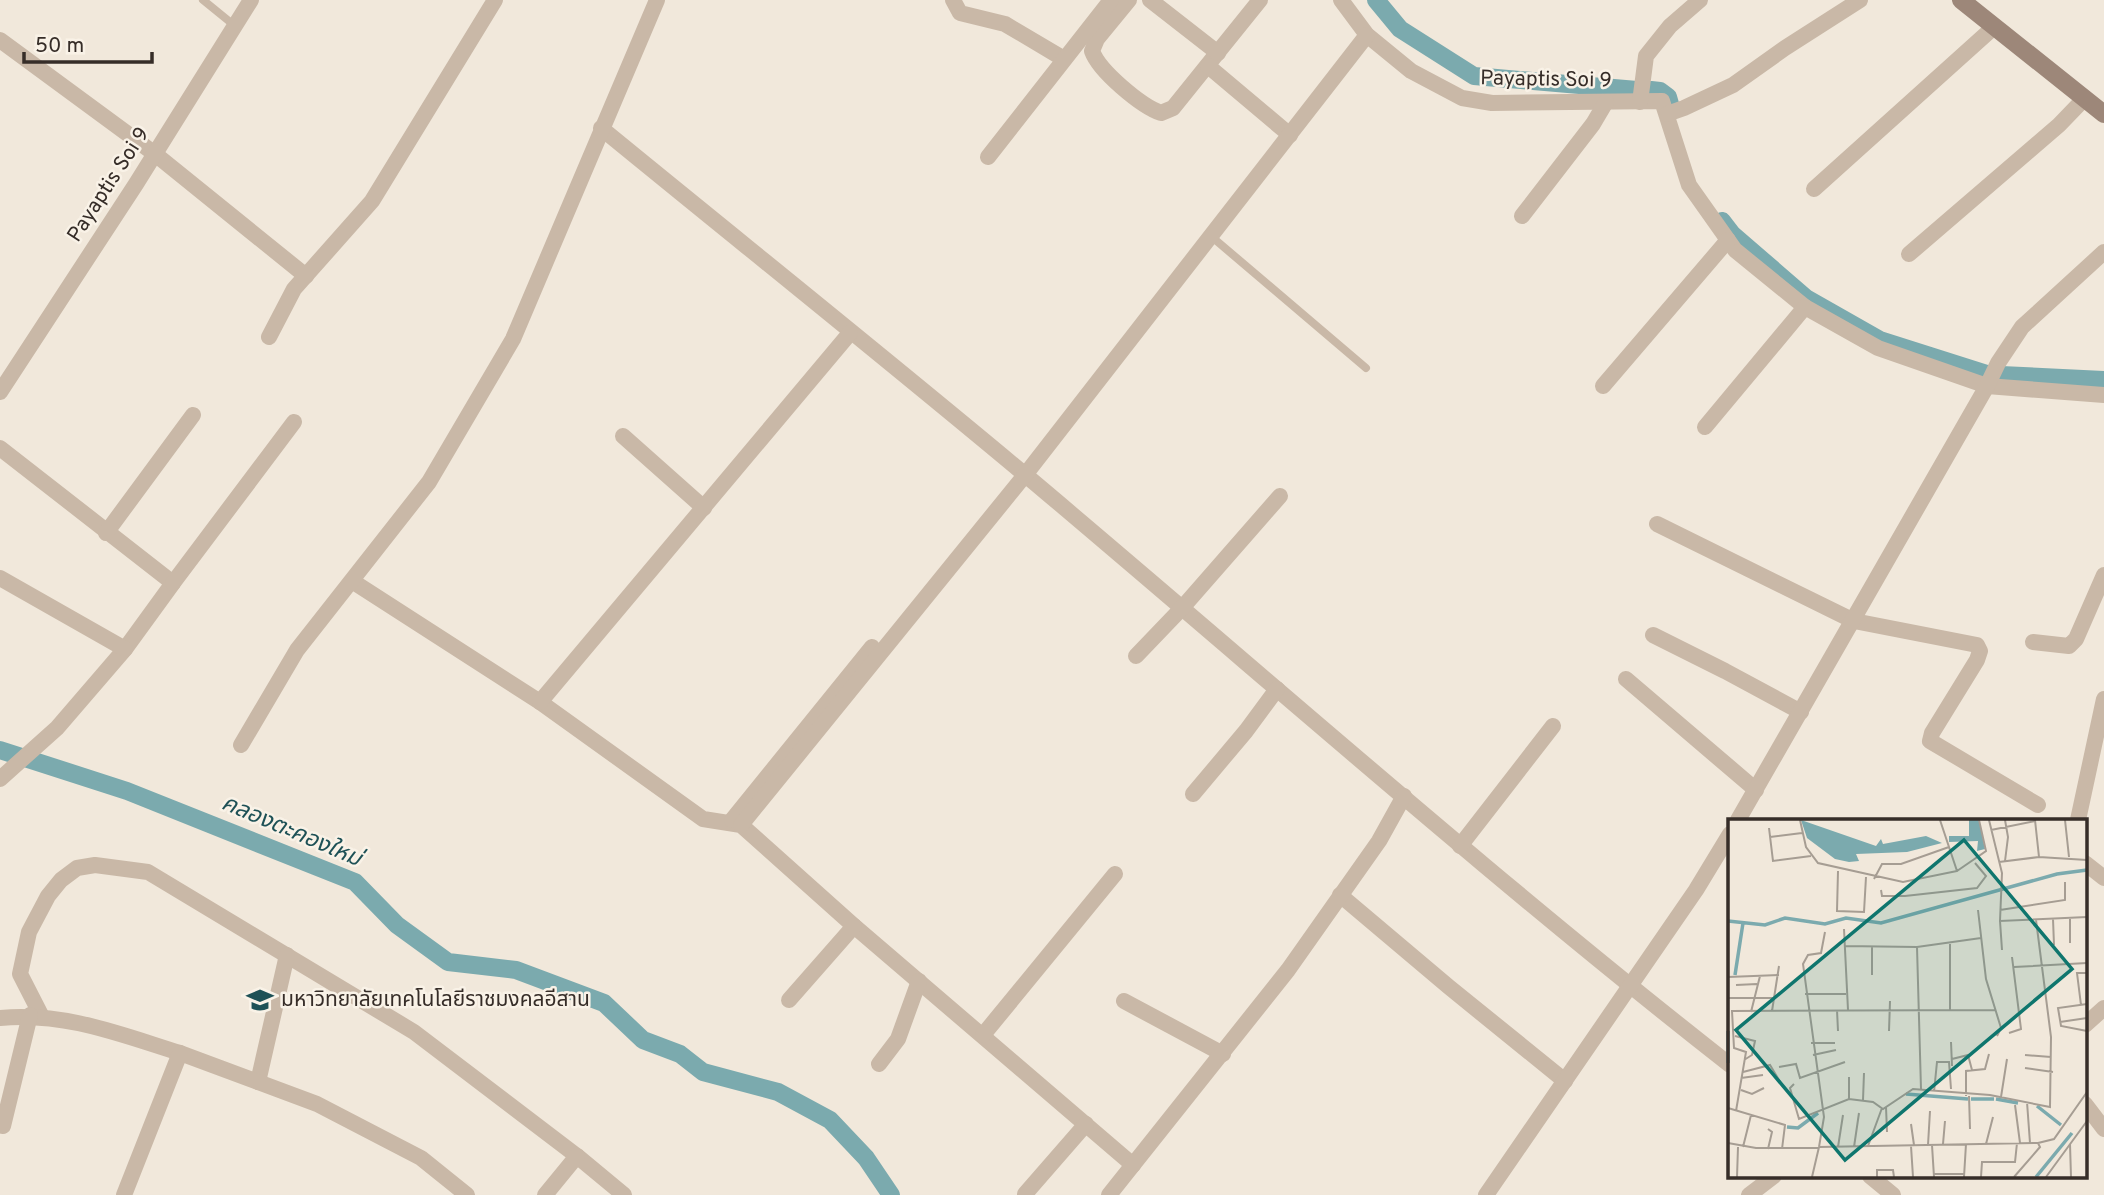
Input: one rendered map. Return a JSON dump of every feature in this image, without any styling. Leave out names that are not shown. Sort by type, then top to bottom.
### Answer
[{"type":"street","name":"Payaptis Soi 9","points":[[0,392],[155,154],[251,0]]},
{"type":"street","points":[[269,337],[294,289],[372,201],[495,0]]},
{"type":"street","points":[[241,745],[297,650],[429,482],[513,339],[657,0]]},
{"type":"street","points":[[953,0],[960,13],[1005,24],[1065,59]]},
{"type":"street","points":[[988,157],[1111,0]]},
{"type":"street","points":[[1129,0],[1097,39],[1092,51],[1095,61],[1102,68],[1142,102],[1161,113],[1173,108],[1260,0]]},
{"type":"street","points":[[1150,0],[1218,53]]},
{"type":"street","name":"Payaptis Soi 9","points":[[1341,0],[1367,35],[1411,71],[1462,98],[1492,103],[1640,102],[1665,108],[1684,108],[1733,85],[1860,0]]},
{"type":"street","points":[[1640,102],[1646,56],[1671,26],[1700,0]]},
{"type":"street","points":[[1961,0],[2104,114]]},
{"type":"street","points":[[1814,188],[1994,27]]},
{"type":"street","points":[[736,824],[1212,237],[1367,35]]},
{"type":"street","points":[[0,40],[155,154],[306,276]]},
{"type":"street","points":[[1208,66],[1290,135]]},
{"type":"street","points":[[1909,254],[2059,125],[2085,98]]},
{"type":"street","points":[[1522,216],[1593,124],[1606,102]]},
{"type":"street","points":[[1665,108],[1689,186],[1735,250],[1805,307],[1878,348],[1987,386],[2104,395]]},
{"type":"street","points":[[601,128],[1021,472],[1460,846],[1630,987],[1728,1063]]},
{"type":"street","points":[[1603,386],[1728,240]]},
{"type":"street","points":[[1739,819],[1854,621],[1998,363],[2022,327],[2104,252]]},
{"type":"street","points":[[1705,427],[1805,307]]},
{"type":"street","points":[[540,702],[850,333]]},
{"type":"street","points":[[106,533],[193,415]]},
{"type":"street","points":[[0,779],[57,728],[124,649],[294,422]]},
{"type":"street","points":[[623,436],[704,508]]},
{"type":"street","points":[[0,448],[173,583]]},
{"type":"street","points":[[1136,656],[1280,496]]},
{"type":"street","points":[[1657,524],[1854,621],[1975,643],[1980,652],[1977,660],[1932,733],[1930,741],[2038,805]]},
{"type":"street","points":[[2033,642],[2069,646],[2076,639],[2104,575]]},
{"type":"street","points":[[0,578],[124,649]]},
{"type":"street","points":[[352,581],[540,702],[703,819],[736,824],[1133,1165]]},
{"type":"street","points":[[1653,635],[1801,712]]},
{"type":"street","points":[[1626,679],[1756,790]]},
{"type":"street","points":[[1193,794],[1277,689]]},
{"type":"street","points":[[2078,819],[2104,699]]},
{"type":"street","points":[[1460,846],[1553,726]]},
{"type":"street","points":[[1109,1195],[1288,970],[1379,841],[1404,796]]},
{"type":"street","points":[[1486,1195],[1696,890],[1728,837]]},
{"type":"street","points":[[2086,864],[2104,878]]},
{"type":"street","points":[[3,1126],[36,1016],[20,974],[29,932],[48,896],[61,880],[77,868],[95,865],[148,872],[414,1032],[578,1156],[624,1195]]},
{"type":"street","points":[[983,1035],[1115,874]]},
{"type":"street","points":[[1340,895],[1565,1081]]},
{"type":"street","points":[[789,1000],[854,926]]},
{"type":"street","points":[[258,1082],[288,955]]},
{"type":"street","points":[[879,1064],[898,1039],[919,981]]},
{"type":"street","points":[[1124,1001],[1223,1054]]},
{"type":"street","points":[[2086,1024],[2104,1008]]},
{"type":"street","points":[[0,1018],[36,1016],[67,1020],[180,1053],[317,1104],[421,1158],[467,1195]]},
{"type":"street","points":[[124,1195],[180,1053]]},
{"type":"street","points":[[2086,1105],[2104,1129]]},
{"type":"street","points":[[1025,1194],[1086,1124]]},
{"type":"street","points":[[545,1195],[578,1156]]},
{"type":"street","points":[[1749,1195],[1771,1178]]},
{"type":"street","points":[[1872,1178],[1893,1195]]},
{"type":"lane","points":[[203,0],[235,26]]},
{"type":"lane","points":[[1212,237],[1366,368]]},
{"type":"waterway","points":[[1376,0],[1400,29],[1474,76],[1637,90]]},
{"type":"waterway","points":[[1651,90],[1660,91],[1668,97],[1670,104]]},
{"type":"waterway","points":[[1722,221],[1732,234],[1806,298],[1880,340],[1987,374]]},
{"type":"waterway","points":[[2001,375],[2104,380]]},
{"type":"waterway","name":"คลองตะคองใหม่","points":[[0,750],[127,791],[355,882],[397,925],[448,962],[516,970],[604,1003],[643,1040],[680,1054],[703,1072],[778,1092],[830,1120],[866,1158],[891,1195]]},
{"type":"place","name":"มหาวิทยาลัยเทคโนโลยีราชมงคลอีสาน","points":[[260,1000]]}]
